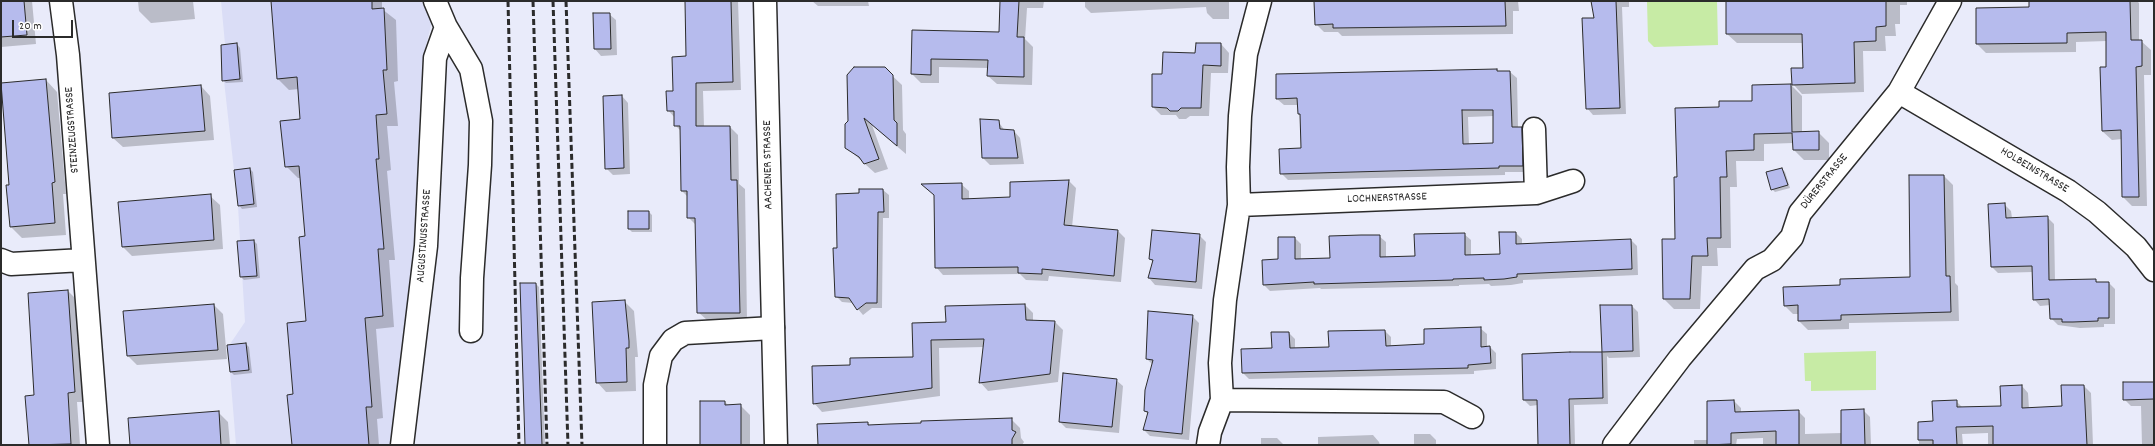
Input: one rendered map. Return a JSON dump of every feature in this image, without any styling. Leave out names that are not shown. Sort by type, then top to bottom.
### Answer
[{"type":"street","name":"STEINZEUGSTRASSE","points":[[61,1],[68,55],[98,445]]},
{"type":"street","points":[[435,1],[446,27],[471,69],[481,122],[480,165],[472,278],[471,331]]},
{"type":"street","name":"AACHENER STRASSE","points":[[765,1],[776,445]]},
{"type":"street","points":[[1208,445],[1210,432],[1222,400],[1220,364],[1224,308],[1239,205],[1238,167],[1244,77],[1251,30],[1260,1]]},
{"type":"street","name":"DÜRERSTRASSE","points":[[1614,445],[1680,358],[1755,269],[1772,260],[1792,236],[1800,213],[1899,92],[1950,1]]},
{"type":"street","name":"AUGUSTINUSSTRASSE","points":[[402,445],[426,246],[435,58],[446,27]]},
{"type":"street","name":"HOLBEINSTRASSE","points":[[1899,92],[1965,129],[2079,199],[2097,212],[2136,247],[2154,270]]},
{"type":"street","points":[[1534,129],[1536,194]]},
{"type":"street","name":"LOCHNERSTRASSE","points":[[1239,205],[1536,194],[1573,181]]},
{"type":"street","points":[[1,260],[11,264],[83,260]]},
{"type":"street","points":[[655,445],[655,385],[661,356],[673,340],[685,333],[773,328]]},
{"type":"street","points":[[1222,400],[1444,402],[1472,417]]},
{"type":"shaded area","points":[[221,1],[425,1],[432,21],[424,54],[425,107],[409,320],[393,445],[236,445],[228,347],[245,322],[238,206],[221,54],[221,45],[225,44]]},
{"type":"green space","points":[[1647,1],[1717,1],[1718,45],[1654,47],[1648,41]]},
{"type":"green space","points":[[1876,351],[1876,390],[1811,391],[1811,381],[1805,381],[1804,353]]},
{"type":"building","points":[[1,1],[24,1],[27,35],[1,37]]},
{"type":"building","points":[[271,1],[372,1],[372,9],[384,8],[387,70],[383,70],[387,114],[376,115],[379,159],[376,159],[384,249],[378,249],[383,316],[365,318],[372,407],[366,407],[369,445],[292,445],[287,395],[293,394],[287,323],[306,321],[299,237],[305,236],[299,166],[285,167],[280,121],[300,119],[297,77],[277,79]]},
{"type":"building","points":[[685,1],[731,1],[733,82],[696,83],[696,126],[730,126],[731,180],[737,180],[740,313],[697,313],[695,218],[687,218],[687,191],[681,191],[680,126],[674,126],[674,111],[667,111],[666,91],[673,91],[672,57],[686,56]]},
{"type":"building","points":[[1000,1],[1019,1],[1017,37],[1024,37],[1024,77],[987,76],[988,60],[931,59],[931,75],[911,74],[912,30],[999,32]]},
{"type":"building","points":[[1314,1],[1505,1],[1506,26],[1333,28],[1333,24],[1315,25]]},
{"type":"building","points":[[1591,1],[1616,1],[1620,108],[1586,109],[1582,18],[1594,18]]},
{"type":"building","points":[[1726,1],[1886,1],[1886,26],[1876,27],[1876,41],[1854,42],[1855,83],[1792,85],[1791,68],[1803,68],[1802,34],[1726,34]]},
{"type":"building","points":[[2029,1],[2130,1],[2131,40],[2142,40],[2142,66],[2136,67],[2139,197],[2122,197],[2121,130],[2102,131],[2100,67],[2106,67],[2106,32],[2067,33],[2067,43],[1976,44],[1976,8],[2029,7]]},
{"type":"building","points":[[593,13],[610,13],[611,49],[594,49]]},
{"type":"building","points":[[237,43],[240,79],[222,81],[221,45]]},
{"type":"building","points":[[1196,43],[1221,43],[1221,66],[1203,65],[1201,108],[1181,108],[1178,111],[1170,111],[1167,108],[1152,107],[1152,74],[1162,74],[1163,52],[1195,53]]},
{"type":"building","points":[[854,67],[885,67],[893,75],[894,120],[897,123],[897,146],[864,118],[879,159],[864,164],[859,157],[845,148],[845,124],[848,121],[847,75]]},
{"type":"building","points":[[1497,69],[1497,71],[1510,71],[1512,127],[1522,127],[1523,166],[1499,166],[1499,168],[1280,174],[1279,149],[1301,148],[1300,114],[1298,114],[1297,98],[1276,99],[1276,74]],"holes":[[[1462,110],[1493,110],[1493,143],[1463,144]]]},
{"type":"building","points":[[46,79],[55,182],[52,183],[55,223],[10,227],[6,185],[9,185],[1,83]]},
{"type":"building","points":[[1791,84],[1792,132],[1819,131],[1819,150],[1793,150],[1792,133],[1754,134],[1754,150],[1726,151],[1727,177],[1720,177],[1721,238],[1707,238],[1708,256],[1692,256],[1690,299],[1663,299],[1662,239],[1675,239],[1674,177],[1677,177],[1675,108],[1719,107],[1719,101],[1752,101],[1752,85]]},
{"type":"building","points":[[201,85],[205,131],[112,138],[109,93]]},
{"type":"building","points":[[622,95],[624,168],[605,169],[603,96]]},
{"type":"building","points":[[980,119],[999,120],[1000,129],[1014,130],[1018,158],[982,158]]},
{"type":"building","points":[[250,168],[254,204],[238,206],[234,170]]},
{"type":"building","points":[[1782,168],[1788,185],[1771,190],[1766,172]]},
{"type":"building","points":[[1909,175],[1944,175],[1946,276],[1950,276],[1951,312],[1841,315],[1841,320],[1798,321],[1798,305],[1784,306],[1783,287],[1840,285],[1840,279],[1910,277]]},
{"type":"building","points":[[1069,180],[1064,225],[1118,230],[1114,276],[1042,269],[1042,274],[1018,273],[1018,267],[935,268],[934,195],[921,184],[962,183],[962,199],[1010,197],[1010,182]]},
{"type":"building","points":[[859,189],[883,189],[884,212],[878,212],[877,303],[866,303],[857,310],[849,298],[835,297],[833,248],[837,248],[836,194],[859,193]]},
{"type":"building","points":[[211,194],[214,240],[122,247],[118,202]]},
{"type":"building","points":[[2005,203],[2006,218],[2048,216],[2049,280],[2096,279],[2096,282],[2109,282],[2109,318],[2098,318],[2098,321],[2073,322],[2062,322],[2062,319],[2050,319],[2049,299],[2033,300],[2032,266],[1991,267],[1988,204]]},
{"type":"building","points":[[628,211],[649,211],[649,229],[628,229]]},
{"type":"building","points":[[1152,230],[1200,234],[1196,282],[1148,278],[1153,260],[1149,259]]},
{"type":"building","points":[[1499,232],[1516,232],[1516,244],[1631,239],[1632,269],[1517,274],[1517,277],[1484,280],[1484,278],[1314,284],[1314,282],[1263,285],[1262,260],[1278,259],[1278,237],[1295,237],[1295,259],[1330,258],[1329,236],[1361,235],[1380,235],[1380,257],[1415,256],[1414,234],[1465,233],[1465,255],[1500,254]]},
{"type":"building","points":[[254,240],[257,276],[240,277],[237,241]]},
{"type":"building","points":[[520,283],[536,283],[542,445],[525,445]]},
{"type":"building","points":[[68,290],[75,392],[68,393],[71,444],[29,445],[25,396],[34,395],[28,293]]},
{"type":"building","points":[[625,300],[629,341],[629,348],[626,348],[627,382],[596,383],[592,302]]},
{"type":"building","points":[[214,304],[218,350],[127,356],[123,311]]},
{"type":"building","points":[[1025,304],[1026,320],[1055,321],[1050,374],[979,383],[984,339],[931,340],[932,388],[813,404],[812,366],[850,365],[850,358],[913,357],[912,323],[946,322],[945,306]]},
{"type":"building","points":[[1600,305],[1632,305],[1633,351],[1602,352]]},
{"type":"building","points":[[1148,311],[1193,315],[1182,434],[1143,430],[1148,412],[1144,411],[1145,390],[1153,360],[1146,359]]},
{"type":"building","points":[[1481,327],[1481,347],[1490,346],[1491,363],[1468,365],[1468,368],[1242,373],[1241,349],[1272,348],[1271,332],[1289,332],[1290,348],[1329,347],[1328,331],[1385,330],[1386,346],[1424,344],[1424,329]]},
{"type":"building","points":[[246,343],[249,370],[230,372],[227,345]]},
{"type":"building","points":[[1602,352],[1603,398],[1569,399],[1570,445],[1538,445],[1537,400],[1523,400],[1522,354]]},
{"type":"building","points":[[1063,373],[1117,379],[1112,427],[1059,422]]},
{"type":"building","points":[[2123,382],[2154,382],[2154,399],[2123,400]]},
{"type":"building","points":[[2022,385],[2022,408],[2062,406],[2061,385],[2084,385],[2087,445],[1993,445],[1993,426],[1956,427],[1957,445],[1933,445],[1933,440],[1918,440],[1918,422],[1933,421],[1932,401],[1957,400],[1957,407],[2001,406],[2000,386]]},
{"type":"building","points":[[1734,400],[1735,412],[1799,410],[1799,445],[1776,445],[1776,431],[1731,433],[1731,444],[1707,445],[1707,401]]},
{"type":"building","points":[[700,401],[725,401],[725,405],[741,404],[741,445],[700,445]]},
{"type":"building","points":[[1864,409],[1865,445],[1841,445],[1841,410]]},
{"type":"building","points":[[219,411],[221,445],[130,445],[128,418]]},
{"type":"building","points":[[1012,418],[1012,430],[1016,432],[1012,439],[1012,445],[818,445],[817,424],[868,422],[868,425],[921,423],[921,421]]},
{"type":"railway","points":[[508,1],[519,445]]},
{"type":"railway","points":[[533,1],[547,445]]},
{"type":"railway","points":[[553,1],[568,445]]},
{"type":"railway","points":[[566,1],[582,445]]}]
